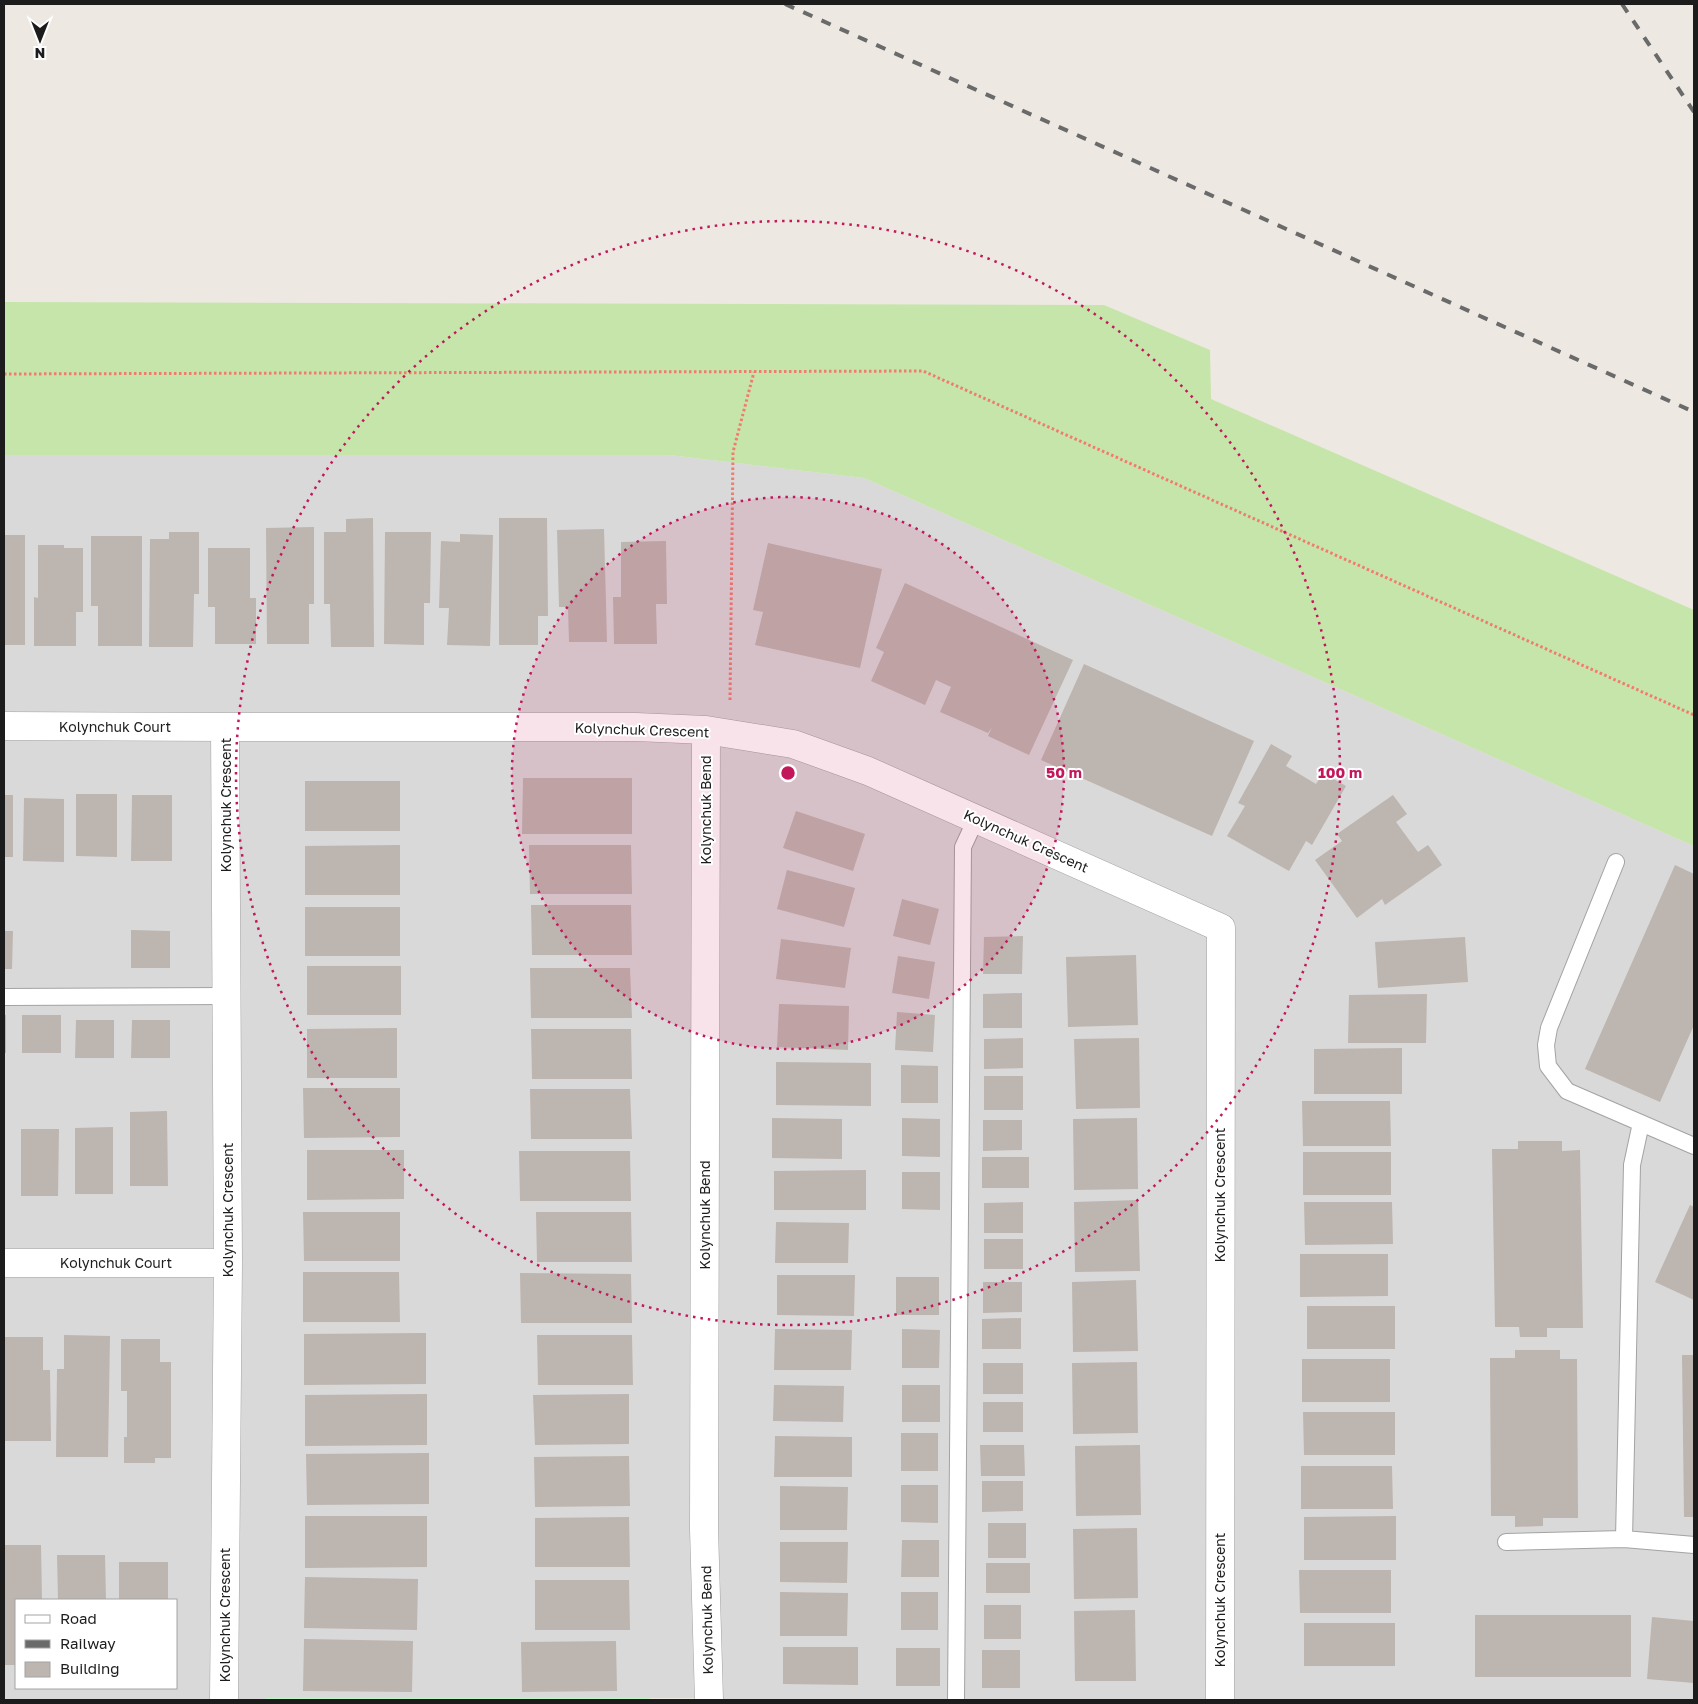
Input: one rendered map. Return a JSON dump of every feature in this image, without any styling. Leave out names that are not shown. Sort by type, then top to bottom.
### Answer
[{"type":"street","name":"Kolynchuk Court","points":[[4,726],[226,727]]},
{"type":"street","name":"Kolynchuk Crescent","points":[[224,1700],[228,1263],[226,727],[636,727],[706,730],[793,744],[868,771],[1221,928],[1220,1700]]},
{"type":"street","name":"Kolynchuk Bend","points":[[706,730],[704,1529],[708,1700]]},
{"type":"street","name":"Kolynchuk Court","points":[[4,1263],[228,1263]]},
{"type":"lane","points":[[956,1700],[963,847],[976,819]]},
{"type":"lane","points":[[1616,862],[1549,1028],[1546,1045],[1548,1066],[1567,1091],[1694,1146]]},
{"type":"lane","points":[[4,996],[227,996]]},
{"type":"lane","points":[[1624,1539],[1632,1165],[1641,1123]]},
{"type":"lane","points":[[1506,1542],[1624,1539],[1694,1546]]},
{"type":"path","points":[[4,374],[923,371],[1694,715]]},
{"type":"path","points":[[730,700],[733,452],[754,372]]},
{"type":"shaded area","points":[[4,451],[669,455],[864,478],[1694,846],[1694,1700],[709,1700],[708,1698],[4,1700]]},
{"type":"green space","points":[[4,302],[1104,305],[1210,350],[1211,399],[1694,610],[1694,846],[864,478],[669,455],[4,455]]},
{"type":"green space","points":[[266,1698],[650,1698],[650,1700],[266,1700]]},
{"type":"building","points":[[373,518],[374,647],[331,647],[330,604],[324,604],[324,532],[346,532],[346,519]]},
{"type":"building","points":[[499,518],[547,518],[548,616],[538,616],[538,645],[499,645]]},
{"type":"building","points":[[314,527],[314,604],[309,604],[309,644],[267,644],[266,528]]},
{"type":"building","points":[[604,529],[607,642],[569,642],[568,607],[559,607],[557,530]]},
{"type":"building","points":[[169,532],[199,532],[199,594],[194,594],[193,647],[149,647],[150,539],[169,539]]},
{"type":"building","points":[[385,532],[431,532],[430,603],[424,603],[424,645],[384,644]]},
{"type":"building","points":[[460,534],[493,535],[490,646],[447,645],[449,608],[439,608],[441,541],[460,542]]},
{"type":"building","points":[[4,535],[25,535],[25,645],[4,645]]},
{"type":"building","points":[[91,536],[142,536],[142,646],[98,646],[98,606],[91,606]]},
{"type":"building","points":[[666,541],[667,604],[656,604],[657,644],[614,644],[613,597],[621,597],[621,542]]},
{"type":"building","points":[[768,543],[882,569],[860,668],[755,645],[763,612],[753,610]]},
{"type":"building","points":[[38,545],[64,545],[64,548],[83,548],[83,612],[76,612],[76,646],[34,646],[34,597],[38,598]]},
{"type":"building","points":[[208,548],[250,548],[250,598],[256,598],[256,644],[215,644],[215,607],[208,607]]},
{"type":"building","points":[[905,583],[1073,660],[1029,755],[988,736],[992,727],[988,733],[940,712],[951,687],[936,680],[925,705],[871,681],[884,652],[876,648]]},
{"type":"building","points":[[1084,664],[1254,741],[1212,836],[1041,760]]},
{"type":"building","points":[[1271,744],[1292,756],[1286,766],[1316,784],[1323,773],[1346,786],[1312,845],[1306,841],[1289,871],[1227,836],[1245,806],[1238,803]]},
{"type":"building","points":[[523,778],[632,778],[632,834],[522,834]]},
{"type":"building","points":[[305,781],[400,781],[400,831],[305,831]]},
{"type":"building","points":[[76,794],[117,794],[117,857],[76,856]]},
{"type":"building","points":[[4,795],[13,795],[13,857],[4,857]]},
{"type":"building","points":[[132,795],[172,795],[172,861],[131,861]]},
{"type":"building","points":[[1393,795],[1407,814],[1396,822],[1418,852],[1428,845],[1442,865],[1385,905],[1382,899],[1357,918],[1315,860],[1342,841],[1337,834]]},
{"type":"building","points":[[24,798],[64,799],[64,862],[23,861]]},
{"type":"building","points":[[796,811],[865,834],[853,871],[783,848]]},
{"type":"building","points":[[400,845],[400,895],[305,895],[305,846]]},
{"type":"building","points":[[529,845],[631,845],[632,894],[530,894]]},
{"type":"building","points":[[1675,865],[1694,874],[1694,1025],[1660,1102],[1585,1069]]},
{"type":"building","points":[[787,870],[855,888],[844,927],[777,909]]},
{"type":"building","points":[[902,899],[939,909],[930,945],[893,936]]},
{"type":"building","points":[[531,905],[631,905],[632,955],[532,955]]},
{"type":"building","points":[[305,907],[400,907],[400,956],[305,956]]},
{"type":"building","points":[[131,930],[170,931],[170,968],[131,968]]},
{"type":"building","points":[[4,931],[13,931],[12,969],[4,969]]},
{"type":"building","points":[[1023,936],[1022,974],[983,974],[984,937]]},
{"type":"building","points":[[1465,937],[1468,982],[1378,988],[1375,942]]},
{"type":"building","points":[[781,939],[851,948],[845,988],[776,979]]},
{"type":"building","points":[[1136,955],[1138,1025],[1068,1027],[1066,957]]},
{"type":"building","points":[[898,956],[935,962],[929,999],[892,993]]},
{"type":"building","points":[[307,966],[401,966],[401,1015],[307,1015]]},
{"type":"building","points":[[530,968],[630,968],[632,1018],[531,1018]]},
{"type":"building","points":[[1022,993],[1022,1028],[983,1028],[983,994]]},
{"type":"building","points":[[1427,994],[1426,1043],[1348,1043],[1349,995]]},
{"type":"building","points":[[779,1004],[849,1006],[848,1050],[777,1047]]},
{"type":"building","points":[[897,1012],[935,1015],[933,1052],[895,1050]]},
{"type":"building","points":[[4,1015],[6,1015],[6,1053],[4,1053]]},
{"type":"building","points":[[22,1015],[61,1015],[61,1053],[22,1053]]},
{"type":"building","points":[[76,1020],[114,1020],[114,1058],[75,1058]]},
{"type":"building","points":[[132,1020],[170,1020],[170,1058],[131,1058]]},
{"type":"building","points":[[397,1028],[397,1078],[307,1078],[307,1029]]},
{"type":"building","points":[[531,1029],[631,1029],[632,1079],[532,1079]]},
{"type":"building","points":[[1023,1038],[1023,1068],[984,1069],[984,1039]]},
{"type":"building","points":[[1139,1038],[1140,1108],[1076,1109],[1074,1039]]},
{"type":"building","points":[[1402,1048],[1402,1094],[1314,1094],[1314,1049]]},
{"type":"building","points":[[776,1062],[871,1063],[871,1106],[776,1105]]},
{"type":"building","points":[[901,1065],[938,1066],[938,1103],[901,1103]]},
{"type":"building","points":[[984,1076],[1023,1076],[1023,1110],[984,1110]]},
{"type":"building","points":[[303,1088],[400,1088],[400,1137],[304,1138]]},
{"type":"building","points":[[530,1089],[630,1089],[632,1139],[531,1139]]},
{"type":"building","points":[[1302,1101],[1390,1101],[1391,1146],[1303,1146]]},
{"type":"building","points":[[167,1111],[168,1186],[130,1186],[130,1112]]},
{"type":"building","points":[[772,1118],[842,1119],[842,1159],[772,1158]]},
{"type":"building","points":[[902,1118],[940,1119],[940,1157],[902,1156]]},
{"type":"building","points":[[1137,1118],[1138,1189],[1074,1190],[1073,1119]]},
{"type":"building","points":[[983,1120],[1022,1120],[1022,1150],[983,1151]]},
{"type":"building","points":[[113,1127],[113,1194],[75,1194],[75,1128]]},
{"type":"building","points":[[21,1129],[59,1129],[58,1196],[21,1196]]},
{"type":"building","points":[[1518,1141],[1562,1141],[1562,1151],[1580,1150],[1583,1328],[1547,1328],[1547,1337],[1520,1337],[1519,1327],[1495,1327],[1492,1149],[1518,1149]]},
{"type":"building","points":[[307,1150],[404,1150],[404,1199],[307,1200]]},
{"type":"building","points":[[519,1151],[630,1151],[631,1201],[520,1201]]},
{"type":"building","points":[[1303,1152],[1391,1152],[1391,1195],[1303,1195]]},
{"type":"building","points":[[982,1157],[1029,1157],[1029,1188],[982,1188]]},
{"type":"building","points":[[866,1170],[866,1210],[774,1210],[774,1171]]},
{"type":"building","points":[[902,1172],[940,1172],[940,1210],[902,1209]]},
{"type":"building","points":[[1138,1200],[1140,1271],[1075,1272],[1074,1202]]},
{"type":"building","points":[[1023,1202],[1023,1233],[984,1233],[984,1203]]},
{"type":"building","points":[[1304,1202],[1392,1202],[1393,1244],[1305,1245]]},
{"type":"building","points":[[1690,1205],[1694,1207],[1694,1300],[1655,1282]]},
{"type":"building","points":[[303,1212],[400,1212],[400,1261],[304,1261]]},
{"type":"building","points":[[536,1212],[631,1212],[632,1262],[537,1262]]},
{"type":"building","points":[[776,1222],[849,1223],[848,1263],[775,1263]]},
{"type":"building","points":[[984,1239],[1023,1239],[1023,1269],[984,1269]]},
{"type":"building","points":[[1300,1254],[1388,1254],[1388,1296],[1300,1297]]},
{"type":"building","points":[[303,1272],[399,1272],[400,1322],[303,1322]]},
{"type":"building","points":[[520,1273],[631,1274],[632,1323],[521,1323]]},
{"type":"building","points":[[777,1275],[855,1275],[854,1316],[777,1315]]},
{"type":"building","points":[[896,1277],[939,1277],[939,1315],[896,1315]]},
{"type":"building","points":[[1136,1280],[1138,1351],[1073,1352],[1072,1282]]},
{"type":"building","points":[[983,1282],[1022,1282],[1022,1312],[983,1313]]},
{"type":"building","points":[[1307,1306],[1395,1306],[1395,1349],[1307,1349]]},
{"type":"building","points":[[1021,1318],[1021,1349],[982,1349],[982,1319]]},
{"type":"building","points":[[775,1329],[852,1330],[851,1370],[774,1370]]},
{"type":"building","points":[[902,1329],[940,1330],[939,1368],[902,1368]]},
{"type":"building","points":[[426,1333],[426,1384],[304,1385],[304,1334]]},
{"type":"building","points":[[64,1335],[110,1336],[108,1457],[56,1457],[57,1369],[64,1369]]},
{"type":"building","points":[[537,1335],[632,1335],[633,1385],[538,1385]]},
{"type":"building","points":[[4,1337],[43,1337],[43,1370],[50,1370],[51,1441],[4,1441]]},
{"type":"building","points":[[121,1339],[160,1339],[160,1362],[171,1362],[171,1458],[155,1458],[155,1463],[124,1463],[124,1437],[127,1437],[127,1391],[121,1391]]},
{"type":"building","points":[[1515,1350],[1560,1350],[1560,1359],[1577,1359],[1578,1518],[1543,1518],[1543,1526],[1515,1527],[1515,1516],[1491,1516],[1490,1358],[1515,1358]]},
{"type":"building","points":[[1682,1355],[1694,1355],[1694,1517],[1684,1517]]},
{"type":"building","points":[[1302,1359],[1390,1359],[1390,1402],[1302,1402]]},
{"type":"building","points":[[1137,1362],[1138,1433],[1073,1434],[1072,1363]]},
{"type":"building","points":[[983,1363],[1023,1363],[1023,1394],[983,1394]]},
{"type":"building","points":[[774,1385],[844,1386],[843,1422],[773,1421]]},
{"type":"building","points":[[902,1385],[940,1385],[940,1422],[902,1422]]},
{"type":"building","points":[[427,1394],[427,1445],[305,1446],[305,1395]]},
{"type":"building","points":[[629,1394],[629,1444],[535,1445],[533,1395]]},
{"type":"building","points":[[983,1402],[1023,1402],[1023,1432],[983,1432]]},
{"type":"building","points":[[1303,1412],[1395,1412],[1395,1455],[1304,1455]]},
{"type":"building","points":[[901,1433],[938,1433],[938,1471],[901,1471]]},
{"type":"building","points":[[775,1436],[852,1437],[852,1477],[774,1477]]},
{"type":"building","points":[[980,1445],[1024,1445],[1025,1476],[981,1476]]},
{"type":"building","points":[[1140,1445],[1141,1515],[1076,1516],[1075,1446]]},
{"type":"building","points":[[429,1453],[429,1504],[307,1505],[306,1454]]},
{"type":"building","points":[[629,1456],[630,1506],[535,1507],[534,1457]]},
{"type":"building","points":[[1301,1466],[1392,1466],[1393,1509],[1301,1509]]},
{"type":"building","points":[[982,1481],[1023,1481],[1023,1511],[982,1512]]},
{"type":"building","points":[[901,1485],[938,1485],[938,1523],[901,1522]]},
{"type":"building","points":[[780,1486],[848,1487],[847,1530],[780,1530]]},
{"type":"building","points":[[305,1516],[427,1516],[427,1567],[305,1568]]},
{"type":"building","points":[[1396,1516],[1396,1560],[1304,1560],[1304,1517]]},
{"type":"building","points":[[629,1517],[630,1567],[535,1567],[535,1518]]},
{"type":"building","points":[[988,1523],[1026,1523],[1026,1558],[988,1558]]},
{"type":"building","points":[[1137,1528],[1138,1598],[1074,1599],[1073,1529]]},
{"type":"building","points":[[902,1540],[939,1540],[939,1577],[901,1577]]},
{"type":"building","points":[[780,1542],[848,1542],[847,1583],[780,1582]]},
{"type":"building","points":[[4,1545],[41,1545],[42,1599],[15,1599],[15,1665],[4,1665]]},
{"type":"building","points":[[57,1555],[105,1555],[106,1599],[58,1599]]},
{"type":"building","points":[[119,1562],[168,1562],[168,1599],[119,1599]]},
{"type":"building","points":[[986,1563],[1030,1563],[1030,1593],[986,1593]]},
{"type":"building","points":[[1299,1570],[1391,1570],[1391,1613],[1300,1613]]},
{"type":"building","points":[[305,1577],[418,1579],[417,1630],[304,1628]]},
{"type":"building","points":[[535,1580],[629,1580],[630,1630],[535,1630]]},
{"type":"building","points":[[780,1592],[848,1593],[847,1636],[780,1636]]},
{"type":"building","points":[[901,1592],[938,1592],[938,1630],[901,1630]]},
{"type":"building","points":[[984,1605],[1021,1605],[1021,1639],[984,1639]]},
{"type":"building","points":[[1135,1610],[1136,1681],[1075,1681],[1074,1611]]},
{"type":"building","points":[[1475,1615],[1631,1615],[1631,1677],[1475,1677]]},
{"type":"building","points":[[1652,1617],[1694,1621],[1694,1683],[1647,1679]]},
{"type":"building","points":[[1304,1623],[1395,1623],[1395,1666],[1304,1666]]},
{"type":"building","points":[[304,1639],[413,1641],[412,1692],[303,1691]]},
{"type":"building","points":[[616,1641],[617,1691],[522,1692],[521,1642]]},
{"type":"building","points":[[783,1647],[858,1647],[858,1685],[783,1684]]},
{"type":"building","points":[[896,1648],[940,1648],[940,1686],[896,1686]]},
{"type":"building","points":[[982,1650],[1020,1650],[1020,1688],[982,1688]]},
{"type":"railway","points":[[785,4],[1694,412]]},
{"type":"railway","points":[[1622,4],[1694,112]]}]
